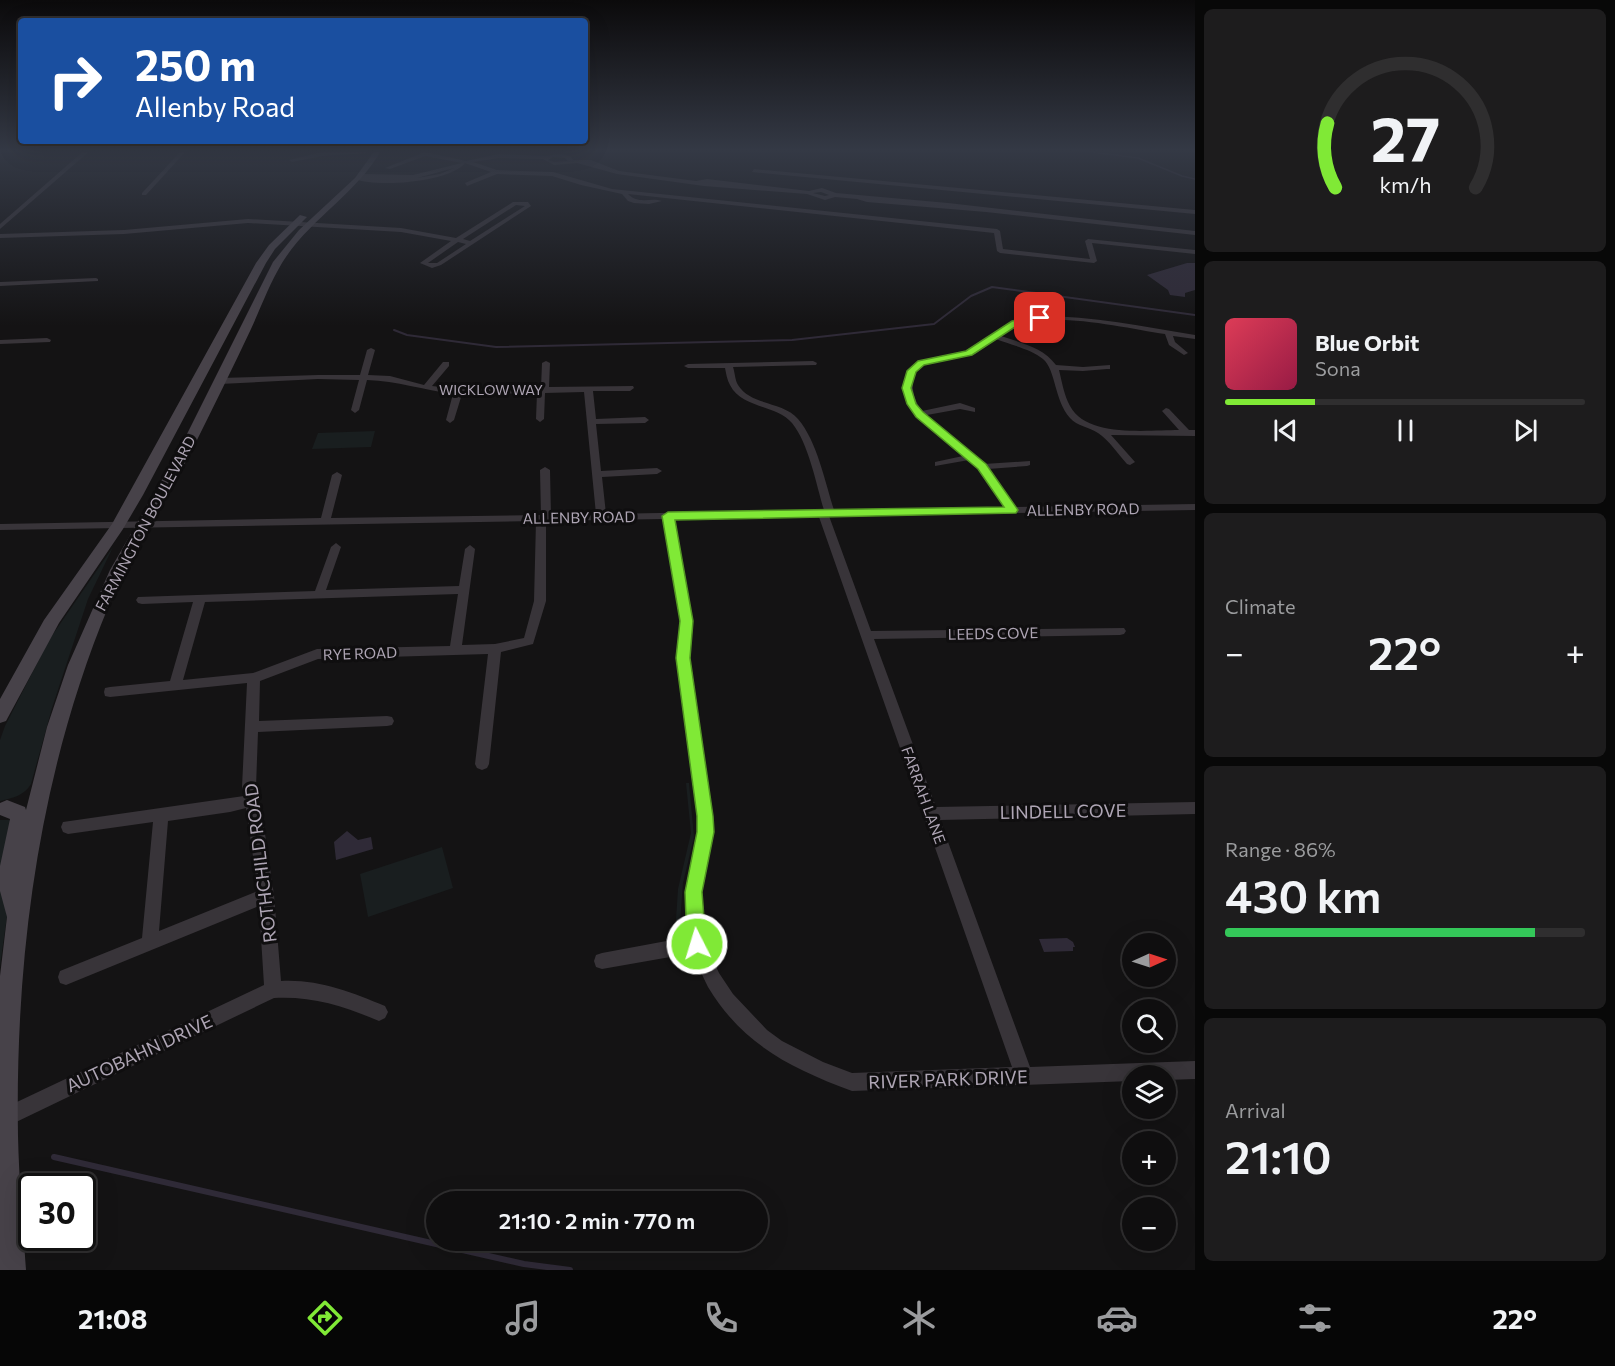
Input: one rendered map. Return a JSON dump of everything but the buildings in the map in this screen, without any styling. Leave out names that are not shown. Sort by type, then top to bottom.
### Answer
[{"type":"main road","name":"FARMINGTON BOULEVARD","points":[[0,716],[52,620],[175,470],[209,381],[208,375],[222,336],[272,247],[295,223],[314,208]]},
{"type":"main road","name":"FARMINGTON BOULEVARD","points":[[12,1270],[5,1117],[11,982],[23,881],[38,801],[57,724],[86,639],[111,582],[129,526],[154,480],[158,455],[209,381],[278,261],[326,208]]},
{"type":"main road","points":[[4,810],[38,801]]},
{"type":"main road","points":[[4,810],[18,813],[20,819],[8,878],[18,924]]},
{"type":"street","points":[[0,227],[21,208]]},
{"type":"street","points":[[507,208],[423,263],[427,266],[439,264],[522,208]]},
{"type":"street","points":[[779,208],[997,231],[1000,251],[1083,260],[1094,261],[1088,241],[1195,252]]},
{"type":"street","points":[[965,208],[1195,231]]},
{"type":"street","points":[[1155,208],[1195,212]]},
{"type":"street","points":[[0,236],[124,232],[248,221],[401,230],[472,243]]},
{"type":"street","points":[[0,284],[96,280]]},
{"type":"street","points":[[1012,510],[982,467],[920,414],[912,404],[907,388],[914,367],[927,361],[969,353],[1012,324],[1030,319],[1054,318],[1096,327],[1195,337]]},
{"type":"street","points":[[1168,333],[1172,342],[1184,353]]},
{"type":"street","points":[[995,336],[1036,351],[1047,358],[1054,367],[1066,408],[1076,418],[1103,432],[1130,462]]},
{"type":"street","points":[[0,342],[47,340]]},
{"type":"street","points":[[355,410],[371,350]]},
{"type":"street","points":[[540,419],[546,363]]},
{"type":"street","points":[[688,366],[813,363]]},
{"type":"street","points":[[426,388],[446,364]]},
{"type":"street","name":"FARRAH LANE","points":[[728,365],[733,385],[739,392],[780,409],[795,422],[811,458],[826,513],[867,635],[1025,1077]]},
{"type":"street","points":[[1054,367],[1083,369],[1107,367]]},
{"type":"street","name":"WICKLOW WAY","points":[[209,381],[318,377],[390,378],[426,388],[458,392],[630,388]]},
{"type":"street","points":[[588,389],[601,517]]},
{"type":"street","points":[[450,420],[458,392]]},
{"type":"street","points":[[920,414],[960,406],[972,410]]},
{"type":"street","points":[[1166,411],[1191,433]]},
{"type":"street","points":[[591,422],[645,420]]},
{"type":"street","points":[[1103,432],[1191,433]]},
{"type":"street","points":[[938,464],[971,457]]},
{"type":"street","points":[[982,467],[1027,463]]},
{"type":"street","points":[[543,518],[544,470]]},
{"type":"street","points":[[597,474],[657,471]]},
{"type":"street","points":[[325,522],[338,475]]},
{"type":"street","name":"ALLENBY ROAD","points":[[0,528],[1195,507]]},
{"type":"street","points":[[602,961],[697,944],[693,892],[706,832],[705,816],[683,658],[686,621],[668,516]]},
{"type":"street","name":"RYE ROAD","points":[[110,693],[254,678],[316,654],[495,649],[529,641],[540,601],[543,518]]},
{"type":"street","points":[[319,595],[336,547]]},
{"type":"street","points":[[455,650],[470,549]]},
{"type":"street","points":[[142,600],[464,590]]},
{"type":"street","points":[[175,686],[200,599]]},
{"type":"street","name":"LEEDS COVE","points":[[867,635],[1120,631]]},
{"type":"street","points":[[482,764],[495,649]]},
{"type":"street","points":[[254,678],[251,732],[387,721]]},
{"type":"street","name":"ROTHCHILD ROAD","points":[[251,732],[250,801],[258,834],[266,895],[273,990]]},
{"type":"street","points":[[68,827],[161,816],[250,801]]},
{"type":"street","name":"LINDELL COVE","points":[[931,814],[1195,808]]},
{"type":"street","points":[[150,942],[161,816]]},
{"type":"street","points":[[66,976],[266,895]]},
{"type":"street","name":"RIVER PARK DRIVE","points":[[697,944],[704,962],[727,1000],[761,1036],[818,1069],[852,1082],[1195,1070]]},
{"type":"street","points":[[273,990],[297,988],[328,992],[379,1012]]},
{"type":"street","name":"AUTOBAHN DRIVE","points":[[5,1117],[273,990]]},
{"type":"shaded area","points":[[1187,263],[1195,263],[1195,290],[1185,293],[1185,297],[1170,295],[1168,290],[1147,275]]},
{"type":"shaded area","points":[[375,431],[371,447],[312,449],[318,433]]},
{"type":"shaded area","points":[[113,547],[88,599],[52,708],[31,784],[21,794],[0,801],[0,740],[5,726],[49,640]]},
{"type":"shaded area","points":[[686,783],[689,783],[694,837],[683,883],[680,922],[676,920],[678,889],[691,833]]},
{"type":"shaded area","points":[[0,820],[9,820],[13,825],[2,882],[7,916],[0,966]]},
{"type":"shaded area","points":[[347,831],[358,840],[371,837],[373,849],[336,860],[334,842]]},
{"type":"shaded area","points":[[442,847],[453,888],[368,917],[360,874]]},
{"type":"shaded area","points":[[1067,938],[1073,942],[1075,947],[1073,951],[1044,952],[1039,939]]},
{"type":"waterway","points":[[394,330],[407,335],[496,347],[792,340],[934,324],[971,296],[992,287],[1195,315]]},
{"type":"waterway","points":[[54,1157],[524,1264],[570,1270]]},
{"type":"route","points":[[697,944],[693,892],[706,832],[705,816],[683,658],[686,621],[668,516],[1012,510],[982,467],[920,414],[912,404],[907,388],[914,367],[921,363],[969,353],[1016,323],[1040,318]]}]
